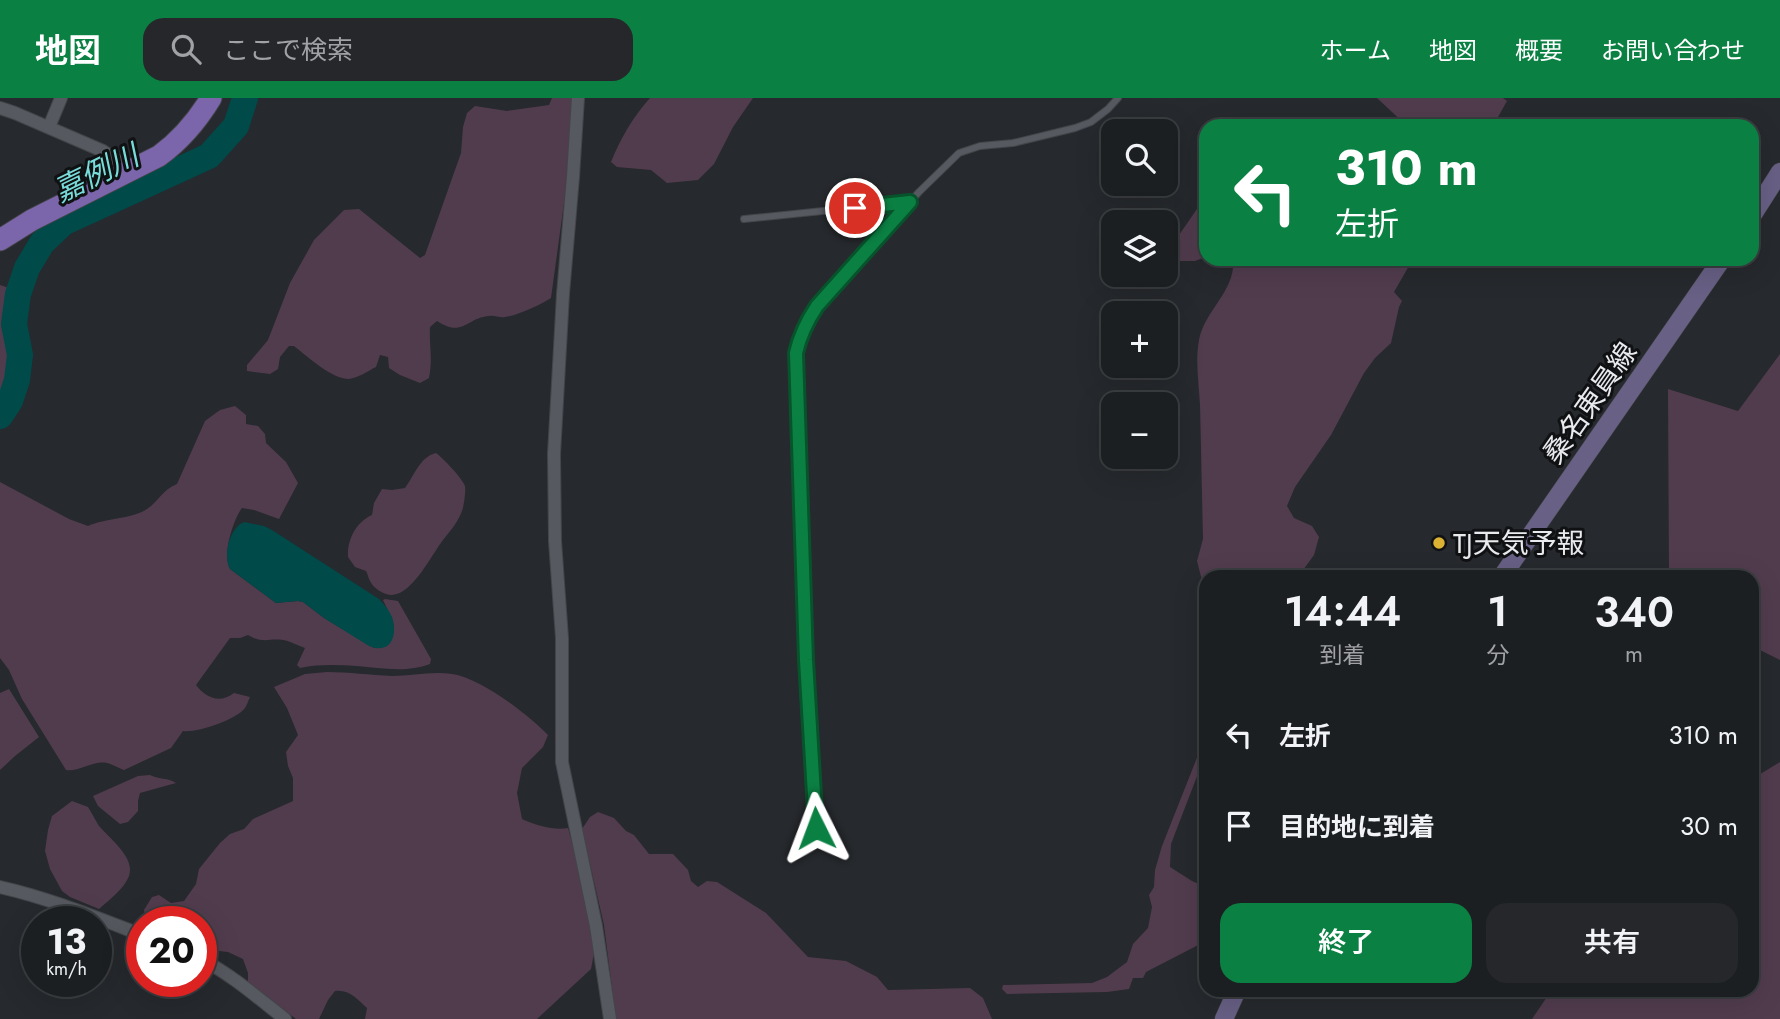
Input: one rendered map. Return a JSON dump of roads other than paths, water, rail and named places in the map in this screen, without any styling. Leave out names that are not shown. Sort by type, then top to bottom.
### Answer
[{"type":"main road","points":[[0,240],[32,220],[159,156],[188,131],[211,98]]},
{"type":"main road","points":[[1759,205],[1780,172]]},
{"type":"main road","name":"桑名東員線","points":[[1507,570],[1717,266]]},
{"type":"main road","points":[[1224,1019],[1234,997]]},
{"type":"street","points":[[49,127],[61,98]]},
{"type":"street","points":[[578,98],[554,454],[555,541],[562,638],[562,762],[596,926],[610,1019]]},
{"type":"street","points":[[0,108],[103,151],[132,170]]},
{"type":"street","points":[[0,887],[57,902],[126,929]]},
{"type":"street","points":[[217,967],[285,1019]]},
{"type":"lane","points":[[816,828],[806,660],[796,353],[800,337],[817,306],[910,202],[959,153],[980,146],[1013,143],[1075,128],[1091,122],[1118,98]]},
{"type":"lane","points":[[744,219],[910,202]]},
{"type":"water","points":[[244,522],[272,530],[379,599],[394,624],[393,637],[388,646],[369,646],[303,602],[276,603],[230,569],[227,550],[231,536]]},
{"type":"waterway","name":"嘉例川","points":[[0,416],[10,401],[17,380],[20,355],[14,324],[18,294],[27,268],[42,243],[63,223],[209,156],[236,126],[245,98]]},
{"type":"place","name":"TJ天気予報","points":[[1439,543]]}]
